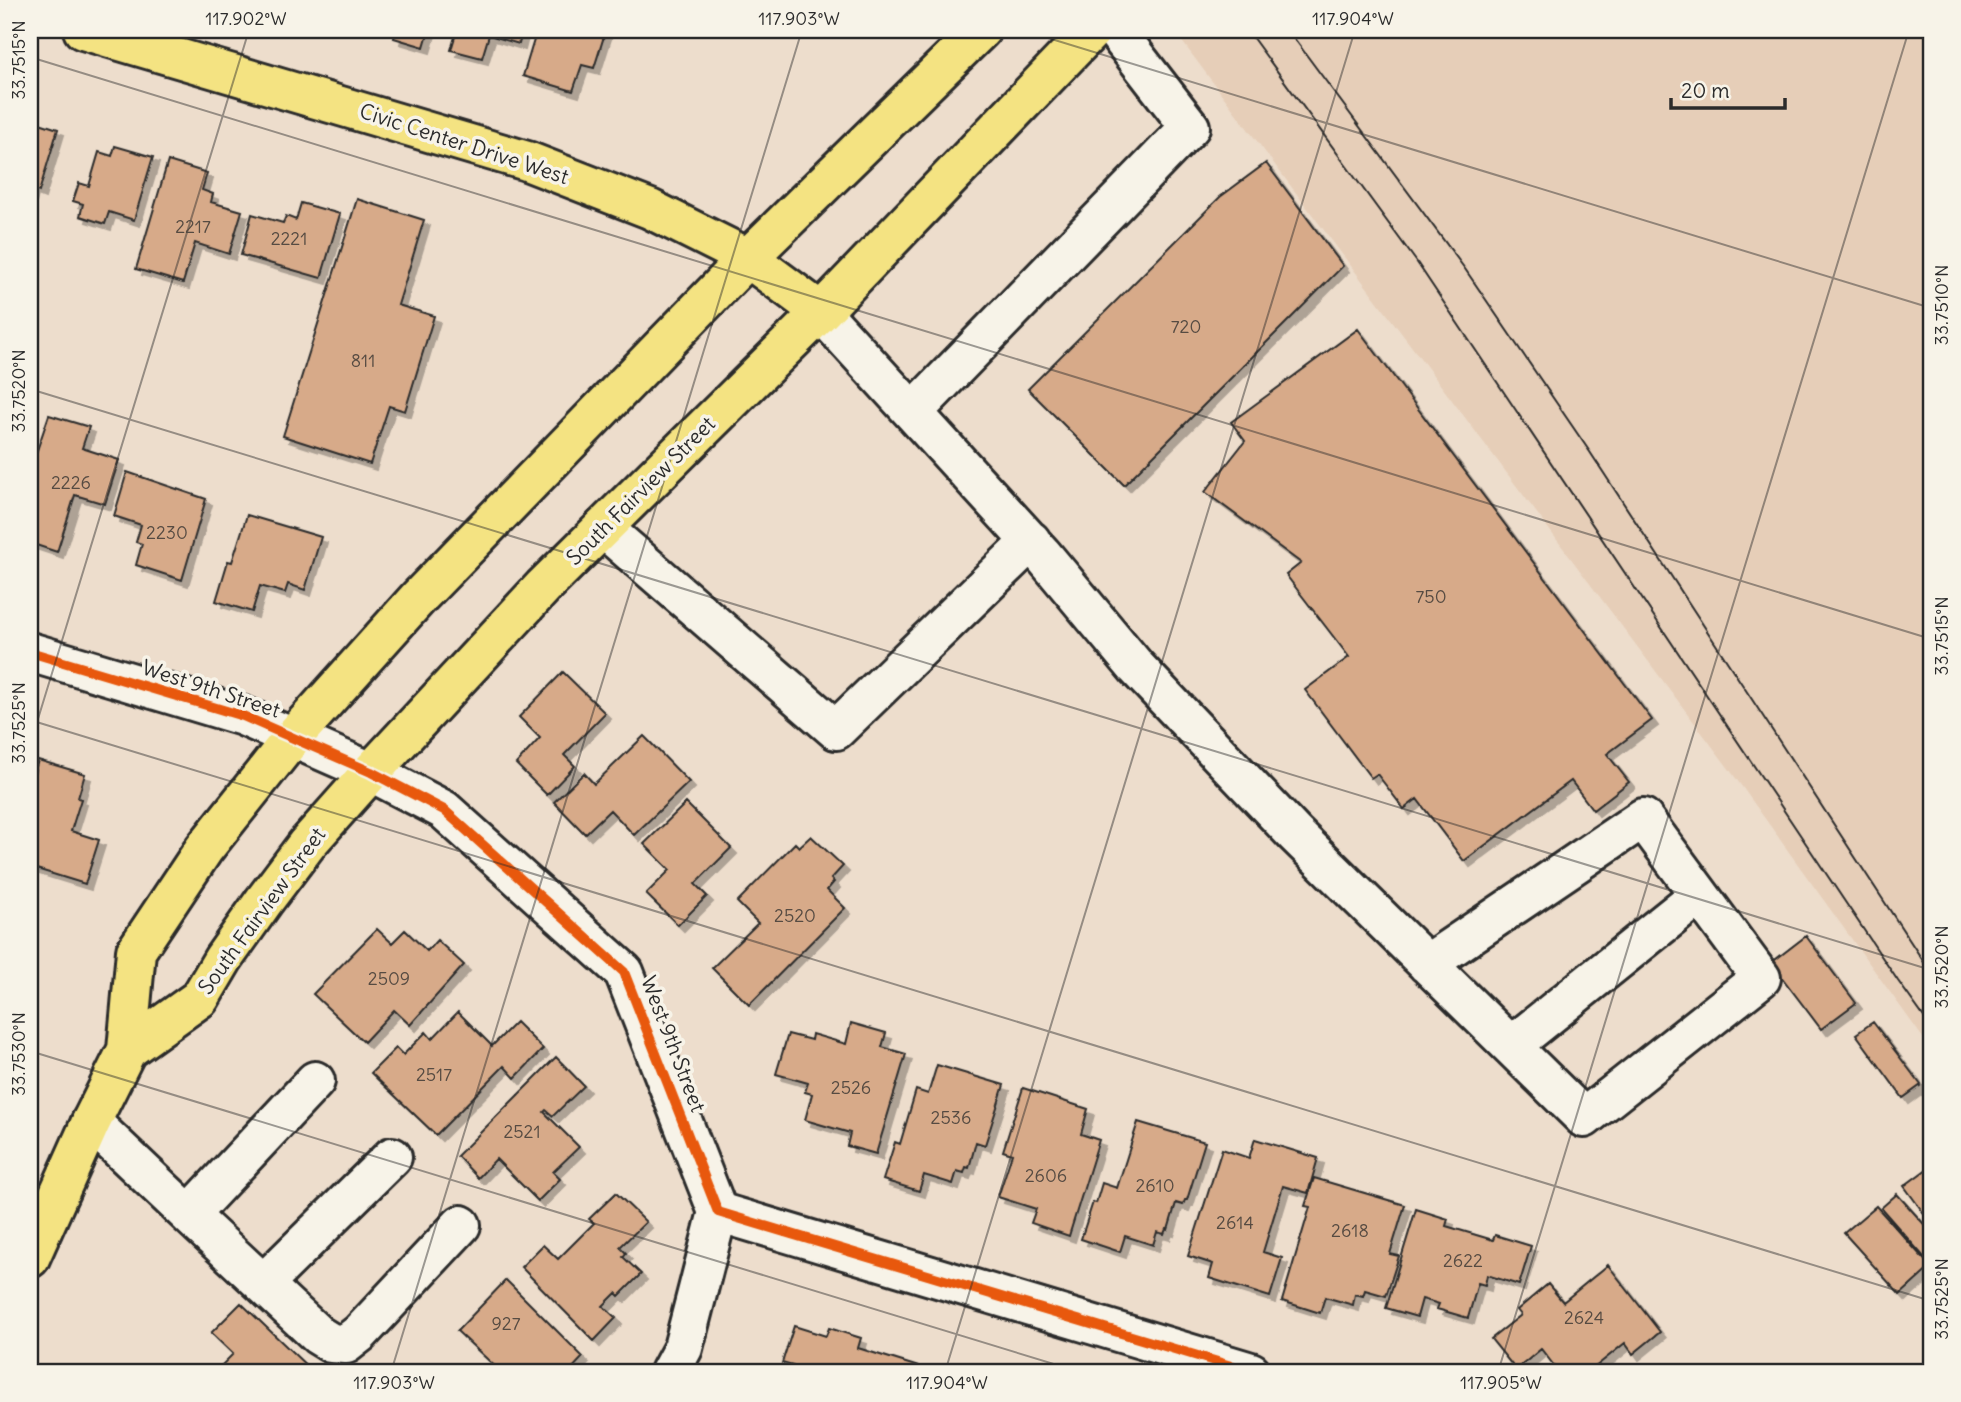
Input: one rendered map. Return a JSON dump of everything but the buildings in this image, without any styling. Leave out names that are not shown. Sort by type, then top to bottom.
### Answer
[{"type":"main road","name":"Civic Center Drive West","points":[[83,30],[527,161],[650,209],[748,258],[821,312]]},
{"type":"main road","points":[[30,1258],[91,1122],[127,1050],[136,951],[204,849],[293,737],[419,597],[748,258],[981,30]]},
{"type":"main road","name":"South Fairview Street","points":[[127,1050],[200,998],[223,959],[307,844],[371,772],[543,587],[821,312],[1092,30]]},
{"type":"street","points":[[914,412],[1189,127],[1115,30]]},
{"type":"street","points":[[821,312],[1031,541],[1136,667],[1295,834],[1427,964],[1584,1118],[1761,978],[1643,818],[1427,964]]},
{"type":"street","points":[[603,528],[836,730],[1031,541]]},
{"type":"street","name":"West 9th Street","points":[[30,652],[243,716],[371,772],[444,810],[624,972],[718,1212]]},
{"type":"street","points":[[1511,1046],[1699,895]]},
{"type":"street","points":[[189,1215],[315,1081]]},
{"type":"street","points":[[91,1122],[318,1335],[331,1343],[346,1344],[360,1333],[461,1225]]},
{"type":"street","points":[[264,1283],[392,1157]]},
{"type":"street","points":[[670,1372],[683,1348],[718,1212],[1251,1372]]},
{"type":"shaded area","points":[[1185,30],[1931,30],[1931,1049],[1727,766],[1178,36]]},
{"type":"tram line","points":[[1247,30],[1416,261],[1931,1027]]},
{"type":"tram line","points":[[1288,30],[1465,269],[1590,452],[1931,973]]},
{"type":"cycle path","points":[[30,652],[243,716],[371,772],[444,810],[624,972],[718,1212],[1251,1372]]}]
